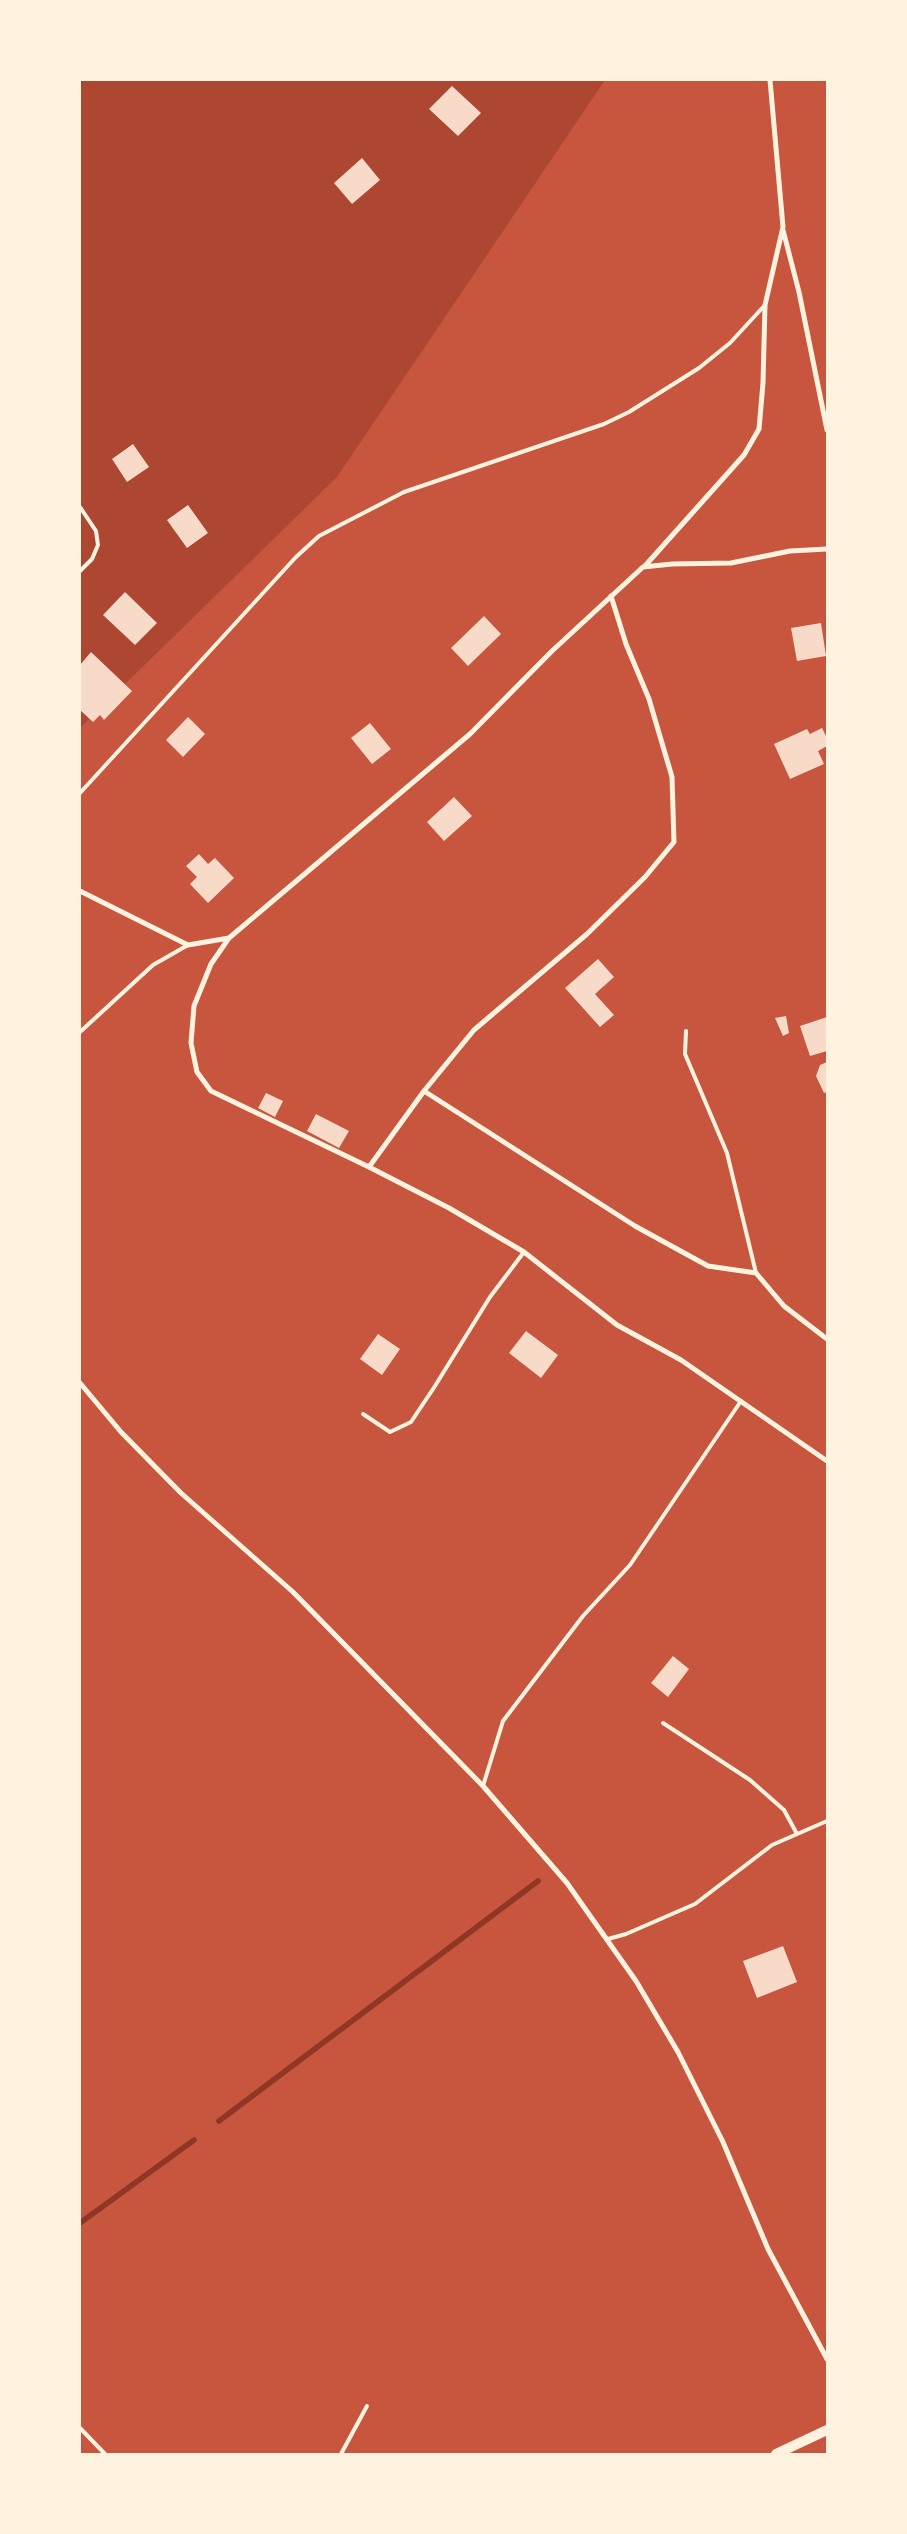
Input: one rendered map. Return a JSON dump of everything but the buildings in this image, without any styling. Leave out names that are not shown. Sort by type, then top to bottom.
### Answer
[{"type":"main road","points":[[776,2454],[827,2430]]},
{"type":"street","points":[[770,80],[782,227],[800,292],[827,430]]},
{"type":"street","points":[[782,227],[765,305],[763,384],[759,429],[744,455],[643,567],[552,651],[470,734],[228,938],[211,964],[194,1006],[191,1043],[197,1072],[212,1091],[449,1208],[524,1252],[617,1325],[681,1360],[827,1461]]},
{"type":"street","points":[[643,567],[672,564],[731,563],[790,552],[827,549]]},
{"type":"street","points":[[369,1167],[424,1091],[474,1030],[587,934],[645,877],[674,842],[672,777],[649,699],[626,644],[611,596]]},
{"type":"street","points":[[80,892],[188,945],[228,938]]},
{"type":"street","points":[[424,1091],[635,1226],[708,1266],[756,1273],[784,1306],[827,1340]]},
{"type":"street","points":[[80,1383],[122,1432],[180,1493],[293,1592],[483,1786],[567,1883],[636,1981],[678,2052],[723,2142],[768,2249],[827,2359]]},
{"type":"lane","points":[[80,793],[296,556],[319,536],[404,492],[604,424],[629,412],[698,368],[730,343],[765,305]]},
{"type":"lane","points":[[80,507],[96,532],[98,545],[92,558],[80,571]]},
{"type":"lane","points":[[80,1032],[153,965],[188,945]]},
{"type":"lane","points":[[686,1030],[685,1054],[727,1153],[756,1273]]},
{"type":"lane","points":[[363,1414],[390,1432],[410,1422],[490,1298],[524,1252]]},
{"type":"lane","points":[[483,1786],[503,1721],[583,1616],[630,1565],[740,1401]]},
{"type":"lane","points":[[663,1723],[750,1780],[784,1810],[797,1834]]},
{"type":"lane","points":[[608,1939],[626,1934],[695,1904],[772,1845],[827,1821]]},
{"type":"lane","points":[[341,2454],[367,2406]]},
{"type":"lane","points":[[80,2428],[105,2454]]},
{"type":"shaded area","points":[[80,80],[605,80],[337,477],[80,728]]},
{"type":"waterway","points":[[219,2121],[538,1881]]},
{"type":"waterway","points":[[80,2223],[194,2140]]}]
